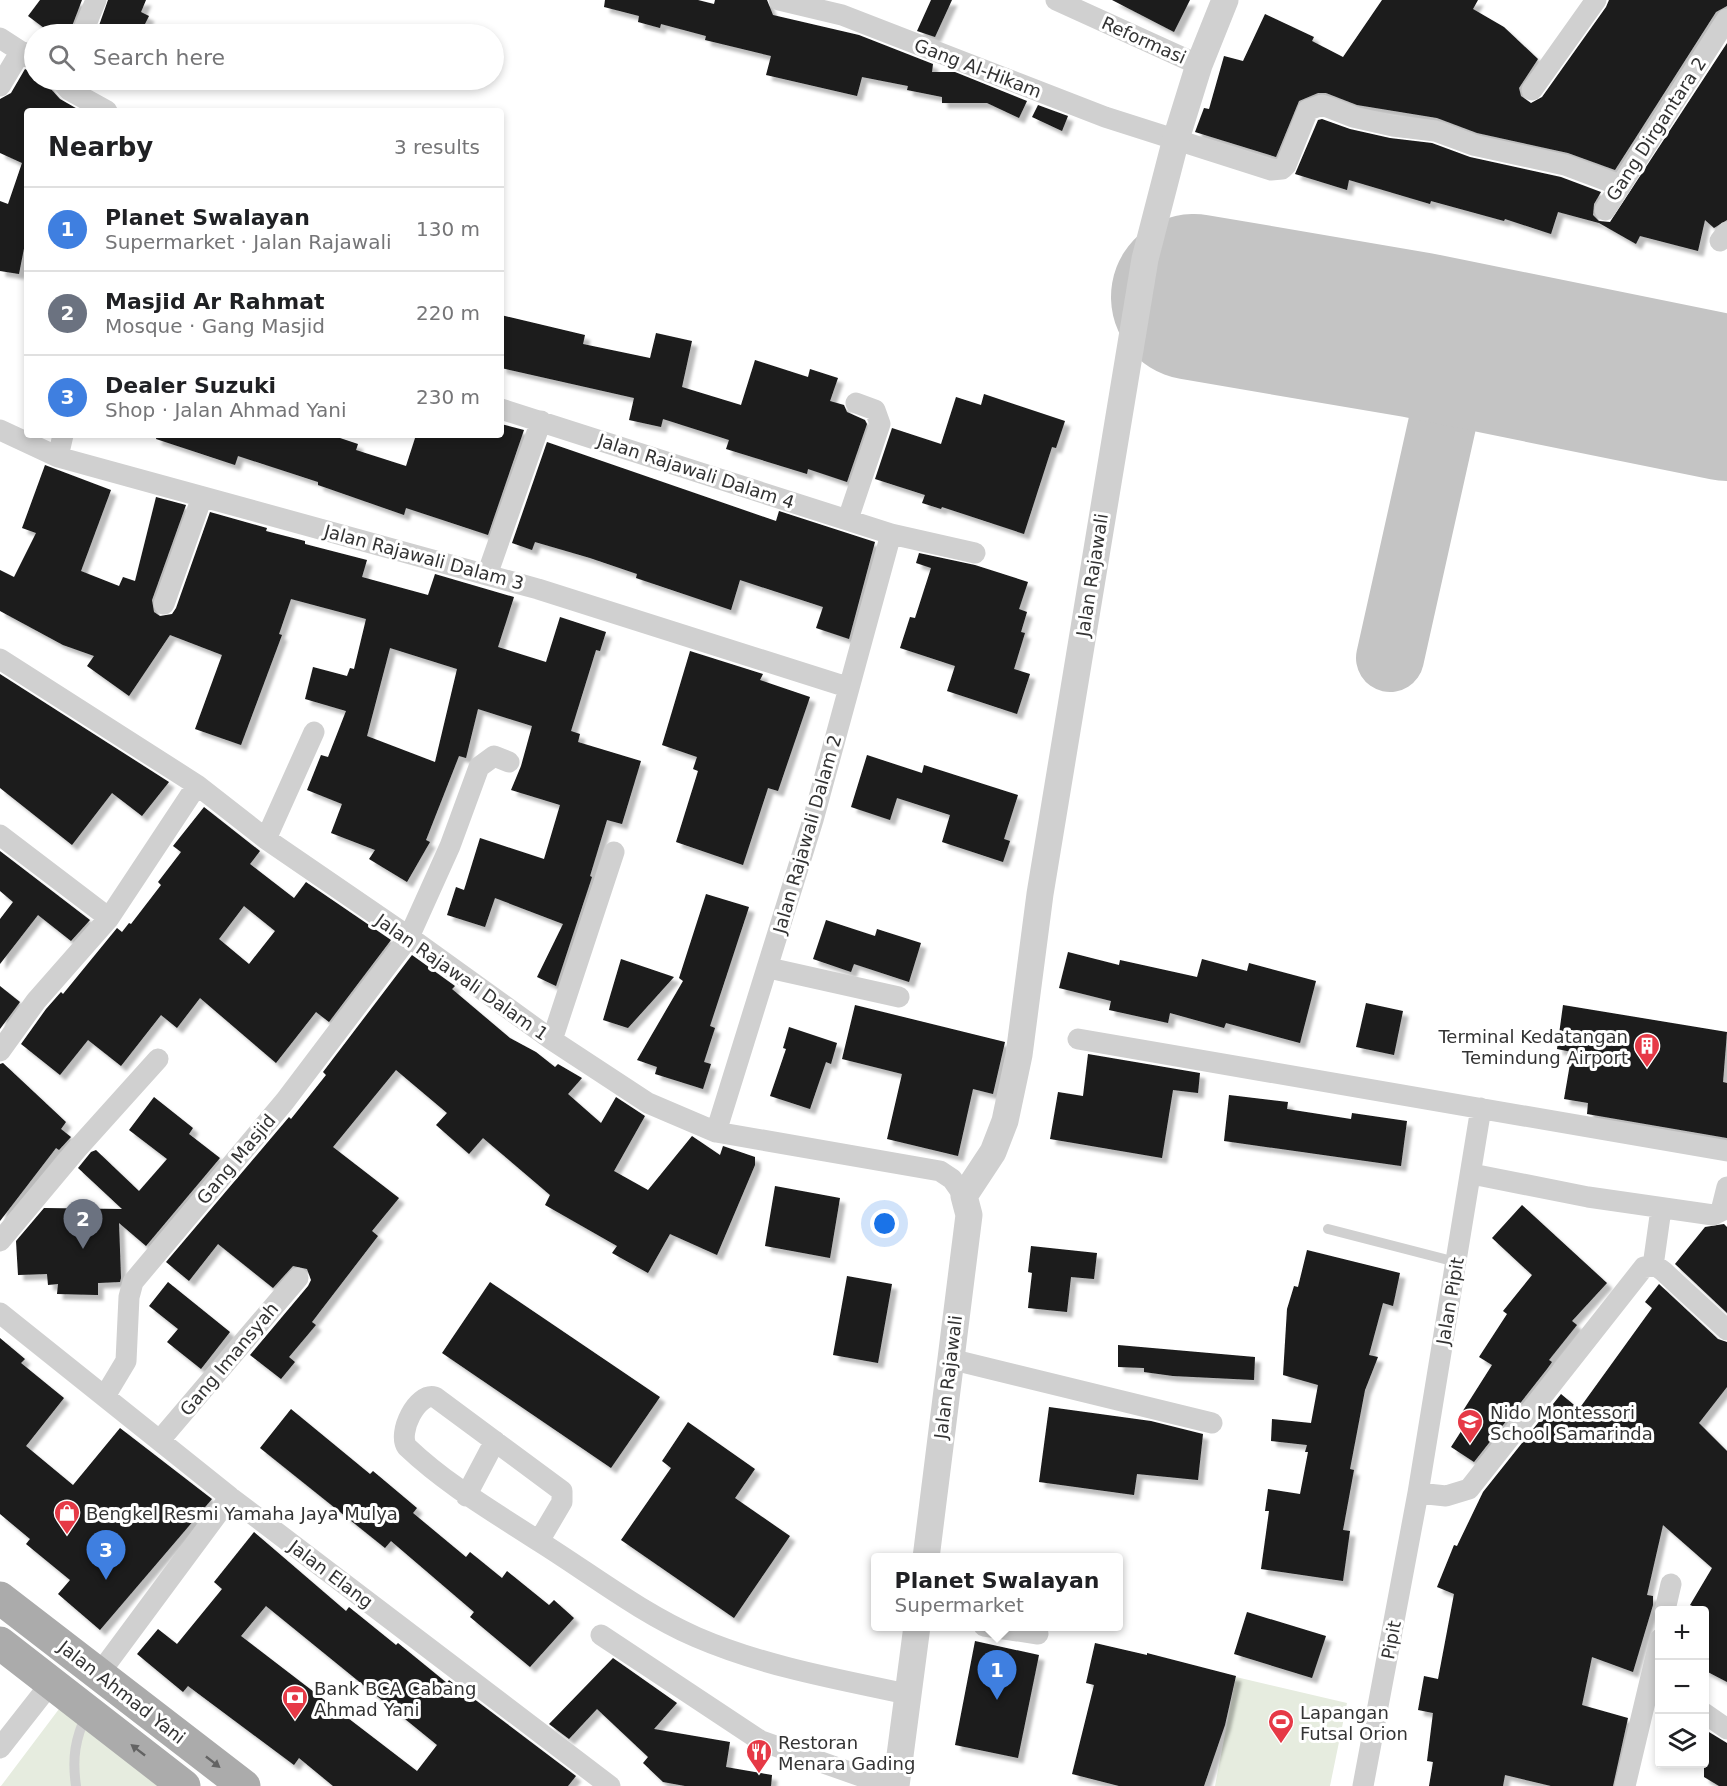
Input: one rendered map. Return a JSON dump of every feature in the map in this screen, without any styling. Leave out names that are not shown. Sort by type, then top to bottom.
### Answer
[{"type":"main road","name":"Jalan Ahmad Yani","points":[[0,1598],[244,1786]]},
{"type":"main road","name":"Jalan Ahmad Yani","points":[[0,1643],[184,1786]]},
{"type":"street","points":[[86,24],[96,0]]},
{"type":"street","name":"Gang Al-Hikam","points":[[779,0],[842,15],[1105,117],[1276,170],[1286,165],[1308,110],[1322,105],[1353,117],[1393,126],[1435,131],[1473,145],[1565,165],[1621,186]]},
{"type":"street","name":"Reformasi","points":[[1056,0],[1199,65]]},
{"type":"street","name":"Jalan Rajawali","points":[[926,1553],[969,1215],[964,1196],[993,1152],[1005,1121],[1025,1015],[1040,894],[1145,259],[1176,139],[1199,65],[1225,0]]},
{"type":"street","points":[[1532,90],[1596,0]]},
{"type":"street","name":"Gang Dirgantara 2","points":[[1605,210],[1727,19]]},
{"type":"street","points":[[0,38],[24,53]]},
{"type":"street","points":[[0,86],[24,59]]},
{"type":"street","points":[[73,90],[102,108]]},
{"type":"street","points":[[848,519],[880,424],[875,410],[856,404]]},
{"type":"street","name":"Jalan Rajawali Dalam 4","points":[[504,410],[891,534],[975,553]]},
{"type":"street","points":[[488,574],[541,421]]},
{"type":"street","name":"Jalan Rajawali Dalam 3","points":[[0,430],[58,457],[488,574],[848,687]]},
{"type":"street","points":[[58,457],[62,438]]},
{"type":"street","points":[[164,604],[202,496]]},
{"type":"street","name":"Jalan Rajawali Dalam 2","points":[[716,1132],[769,968],[813,820],[891,534]]},
{"type":"street","name":"Jalan Rajawali Dalam 1","points":[[0,659],[197,785],[266,839],[409,937],[552,1040],[648,1103],[716,1132],[940,1171],[952,1179],[964,1196]]},
{"type":"street","points":[[266,839],[314,732]]},
{"type":"street","name":"Gang Masjid","points":[[105,1396],[126,1361],[130,1290],[141,1270],[285,1101],[409,937],[450,846],[478,767],[494,756],[509,762]]},
{"type":"street","points":[[0,1051],[36,1001],[109,918],[197,785]]},
{"type":"street","points":[[0,835],[109,918]]},
{"type":"street","points":[[552,1040],[614,852]]},
{"type":"street","points":[[769,968],[899,997]]},
{"type":"street","points":[[1078,1039],[1481,1108],[1565,1125],[1727,1151]]},
{"type":"street","points":[[0,1241],[77,1149],[158,1059]]},
{"type":"street","name":"Jalan Pipit","points":[[1418,1493],[1481,1108]]},
{"type":"street","points":[[1472,1174],[1661,1209],[1713,1215],[1721,1211],[1727,1187]]},
{"type":"street","points":[[1653,1266],[1661,1209]]},
{"type":"street","points":[[1418,1493],[1446,1496],[1469,1489],[1644,1267],[1653,1266],[1663,1271],[1727,1330]]},
{"type":"street","name":"Gang Imansyah","points":[[160,1440],[298,1278]]},
{"type":"street","name":"Jalan Elang","points":[[0,1313],[230,1497],[609,1786]]},
{"type":"street","points":[[950,1359],[1212,1423]]},
{"type":"street","points":[[539,1541],[562,1502],[563,1492],[432,1395],[419,1402],[403,1431],[402,1438],[406,1447],[466,1496],[639,1606],[694,1636],[734,1652],[807,1674],[907,1694]]},
{"type":"street","points":[[466,1496],[495,1442]]},
{"type":"street","name":"Pipit","points":[[1363,1786],[1418,1493]]},
{"type":"street","points":[[99,1674],[230,1497]]},
{"type":"street","points":[[1666,1606],[1671,1584]]},
{"type":"street","points":[[896,1786],[916,1631]]},
{"type":"street","points":[[1018,1631],[1038,1634]]},
{"type":"street","points":[[602,1635],[761,1741],[889,1786]]},
{"type":"street","points":[[1625,1786],[1655,1681]]},
{"type":"street","points":[[0,1748],[51,1683]]},
{"type":"street","points":[[1705,1714],[1727,1729]]},
{"type":"lane","points":[[1328,1229],[1456,1262]]},
{"type":"lane","points":[[76,1786],[73,1752],[75,1738],[88,1710]]},
{"type":"shaded area","name":"Lapangan Futsal Orion","points":[[1236,1677],[1347,1703],[1330,1786],[1215,1786]]},
{"type":"shaded area","points":[[59,1709],[158,1786],[1,1786]]},
{"type":"building","points":[[40,0],[82,0],[73,24],[39,24],[28,16]]},
{"type":"building","points":[[108,0],[146,0],[141,12],[149,16],[145,24],[100,24]]},
{"type":"building","points":[[605,0],[698,0],[714,4],[715,0],[767,0],[773,15],[859,35],[933,64],[932,72],[955,72],[1027,101],[1019,118],[987,103],[942,103],[942,97],[907,90],[908,86],[862,77],[857,96],[766,75],[771,56],[705,40],[706,36],[661,24],[660,28],[638,22],[639,16],[604,7]]},
{"type":"building","points":[[931,0],[952,0],[935,37],[917,31]]},
{"type":"building","points":[[1112,0],[1190,0],[1174,32]]},
{"type":"building","points":[[1382,0],[1478,0],[1473,9],[1504,27],[1538,59],[1519,88],[1521,96],[1531,103],[1542,97],[1609,0],[1727,0],[1727,6],[1716,12],[1615,170],[1568,153],[1477,133],[1437,118],[1357,105],[1326,93],[1318,93],[1299,101],[1276,157],[1195,132],[1204,108],[1209,109],[1224,56],[1243,61],[1265,14],[1314,37],[1312,41],[1343,57]]},
{"type":"building","points":[[1727,43],[1727,220],[1714,228],[1705,220],[1698,251],[1640,236],[1636,244],[1599,223],[1558,212],[1551,234],[1505,219],[1504,221],[1431,201],[1430,204],[1349,180],[1347,190],[1295,174],[1318,120],[1322,119],[1350,129],[1390,138],[1432,143],[1470,157],[1561,177],[1601,192],[1594,204],[1593,215],[1599,221],[1610,222]]},
{"type":"building","points":[[24,71],[24,90],[52,90],[60,99],[76,108],[24,108],[24,248],[19,274],[0,271],[0,201],[8,204],[22,163],[0,153],[0,99],[11,93]]},
{"type":"building","points":[[1038,105],[1068,116],[1062,131],[1032,117]]},
{"type":"building","points":[[504,316],[585,335],[583,344],[650,358],[656,333],[692,341],[682,387],[741,405],[755,360],[808,377],[810,369],[838,378],[830,401],[844,405],[847,412],[865,420],[867,424],[847,482],[808,469],[807,474],[726,449],[729,440],[663,419],[661,427],[629,420],[634,398],[504,369]]},
{"type":"building","points":[[984,394],[1065,421],[1056,448],[1052,447],[1024,534],[942,507],[941,509],[922,503],[925,495],[875,479],[892,428],[941,444],[956,397],[981,405]]},
{"type":"building","points":[[504,425],[524,430],[488,535],[406,508],[404,515],[318,485],[318,482],[238,456],[235,465],[156,439],[340,438],[358,444],[356,450],[406,466],[415,438],[504,438]]},
{"type":"building","points":[[547,442],[776,521],[779,511],[875,542],[849,639],[816,628],[823,607],[740,580],[731,610],[636,578],[637,574],[590,558],[535,542],[532,550],[512,543]]},
{"type":"building","points":[[45,465],[111,490],[81,571],[119,586],[123,577],[135,581],[156,497],[186,505],[152,600],[154,612],[160,616],[172,614],[176,608],[210,512],[267,528],[266,531],[305,541],[305,544],[367,560],[362,577],[428,595],[435,574],[514,597],[498,647],[546,662],[560,617],[606,632],[600,651],[596,650],[571,731],[580,734],[578,742],[641,761],[622,824],[607,820],[590,876],[592,877],[556,986],[537,977],[563,924],[495,898],[485,927],[447,915],[456,887],[464,890],[480,838],[544,859],[560,805],[511,790],[521,766],[532,726],[478,709],[466,758],[459,756],[426,840],[430,842],[407,882],[369,859],[375,850],[331,833],[342,804],[307,790],[321,755],[328,757],[346,711],[305,699],[313,667],[347,676],[350,668],[354,669],[366,619],[291,599],[279,634],[282,635],[241,745],[195,729],[222,655],[170,635],[129,696],[87,666],[94,656],[63,645],[0,611],[0,570],[14,577],[36,533],[22,528]],"holes":[[[390,648],[457,669],[435,762],[367,736]]]},
{"type":"building","points":[[919,553],[975,565],[1028,582],[1019,609],[1027,612],[1021,632],[1025,633],[1014,669],[1030,674],[1017,714],[947,691],[955,666],[900,648],[910,617],[915,618],[931,568],[916,563]]},
{"type":"building","points":[[690,651],[763,674],[760,680],[810,697],[778,791],[768,788],[743,865],[676,842],[698,771],[693,769],[697,757],[662,745]]},
{"type":"building","points":[[0,674],[169,782],[142,816],[112,793],[72,845],[0,788]]},
{"type":"building","points":[[867,755],[922,773],[924,765],[1018,795],[1004,839],[1010,841],[1003,862],[942,842],[950,815],[897,798],[890,820],[851,807]]},
{"type":"building","points":[[204,807],[260,851],[250,864],[294,898],[306,882],[391,940],[329,1022],[316,1012],[276,1063],[200,998],[177,1028],[161,1015],[121,1066],[88,1040],[60,1075],[21,1044],[46,1009],[61,992],[63,994],[117,928],[122,932],[129,923],[131,924],[161,885],[158,882],[181,852],[173,846]],"holes":[[[244,906],[275,931],[249,964],[219,939]]]},
{"type":"building","points":[[0,851],[90,920],[71,941],[38,915],[0,964],[0,919],[13,902],[0,891]]},
{"type":"building","points":[[706,894],[749,907],[710,1026],[715,1028],[704,1062],[711,1064],[703,1089],[655,1074],[657,1067],[637,1060],[683,981],[679,978]]},
{"type":"building","points":[[826,920],[875,936],[877,929],[921,943],[909,982],[854,964],[851,972],[813,959]]},
{"type":"building","points":[[1068,952],[1119,965],[1120,960],[1197,977],[1202,959],[1247,971],[1249,963],[1316,981],[1300,1043],[1226,1023],[1224,1028],[1170,1013],[1168,1023],[1109,1010],[1111,1001],[1059,988]]},
{"type":"building","points":[[412,955],[455,986],[452,989],[510,1038],[536,1052],[555,1067],[558,1064],[582,1078],[568,1094],[601,1123],[616,1097],[645,1116],[614,1171],[648,1190],[692,1136],[720,1155],[723,1146],[755,1157],[755,1165],[717,1255],[670,1234],[648,1273],[612,1253],[617,1246],[545,1205],[550,1195],[483,1138],[469,1154],[436,1125],[447,1113],[396,1070],[333,1147],[399,1198],[372,1231],[378,1236],[312,1322],[316,1325],[289,1357],[295,1362],[281,1379],[250,1355],[308,1286],[311,1280],[307,1269],[293,1266],[273,1288],[218,1244],[189,1281],[166,1262],[289,1117],[291,1119],[326,1075],[323,1072]]},
{"type":"building","points":[[621,959],[674,977],[628,1028],[603,1020]]},
{"type":"building","points":[[0,986],[20,1002],[0,1029]]},
{"type":"building","points":[[1366,1003],[1403,1011],[1394,1055],[1356,1047]]},
{"type":"building","points":[[855,1005],[1005,1042],[993,1094],[973,1089],[958,1156],[887,1139],[902,1074],[842,1059]]},
{"type":"building","name":"Terminal Kedatangan Temindung Airport","points":[[1563,1005],[1727,1032],[1723,1082],[1727,1083],[1727,1138],[1587,1114],[1588,1103],[1564,1099],[1572,1052],[1557,1049]]},
{"type":"building","points":[[789,1027],[837,1043],[831,1064],[826,1062],[810,1109],[770,1096],[786,1049],[783,1048]]},
{"type":"building","points":[[1088,1054],[1200,1073],[1198,1093],[1173,1090],[1162,1158],[1050,1139],[1058,1092],[1083,1096]]},
{"type":"building","points":[[3,1063],[66,1122],[61,1129],[71,1137],[59,1150],[56,1148],[0,1221],[0,1064]]},
{"type":"building","points":[[1229,1095],[1288,1102],[1287,1109],[1351,1119],[1352,1113],[1407,1121],[1401,1166],[1224,1141]]},
{"type":"building","points":[[154,1097],[193,1128],[189,1134],[220,1158],[146,1246],[119,1223],[120,1282],[98,1283],[98,1295],[57,1294],[58,1284],[48,1285],[47,1274],[18,1275],[16,1241],[44,1208],[122,1209],[78,1168],[91,1152],[96,1150],[139,1191],[167,1159],[129,1130]]},
{"type":"building","points":[[775,1186],[840,1198],[830,1258],[765,1246]]},
{"type":"building","points":[[1522,1205],[1607,1283],[1572,1321],[1577,1325],[1549,1360],[1552,1362],[1474,1462],[1451,1447],[1467,1422],[1459,1417],[1492,1365],[1479,1357],[1507,1314],[1503,1311],[1532,1275],[1492,1238]]},
{"type":"building","points":[[1724,1224],[1727,1227],[1727,1313],[1675,1264],[1705,1227]]},
{"type":"building","points":[[1031,1246],[1097,1253],[1094,1279],[1071,1277],[1067,1312],[1028,1308],[1032,1273],[1028,1272]]},
{"type":"building","points":[[1307,1250],[1400,1273],[1393,1306],[1383,1303],[1369,1355],[1378,1357],[1365,1390],[1350,1469],[1354,1470],[1343,1530],[1350,1531],[1343,1581],[1261,1569],[1269,1511],[1265,1511],[1268,1489],[1300,1494],[1308,1452],[1305,1452],[1307,1445],[1271,1441],[1272,1419],[1311,1423],[1318,1385],[1283,1375],[1287,1309],[1294,1286],[1298,1287]]},
{"type":"building","points":[[847,1276],[892,1284],[878,1363],[833,1355]]},
{"type":"building","points":[[168,1282],[230,1332],[201,1369],[167,1342],[178,1329],[149,1306]]},
{"type":"building","points":[[490,1282],[660,1397],[611,1468],[442,1353]]},
{"type":"building","points":[[1659,1284],[1718,1339],[1727,1342],[1727,1387],[1699,1423],[1727,1451],[1727,1682],[1709,1673],[1709,1606],[1690,1605],[1712,1568],[1663,1525],[1647,1595],[1653,1596],[1653,1605],[1633,1672],[1592,1657],[1582,1705],[1628,1718],[1613,1786],[1551,1786],[1505,1775],[1503,1786],[1429,1786],[1433,1762],[1427,1761],[1433,1713],[1418,1710],[1424,1676],[1438,1679],[1454,1594],[1437,1587],[1454,1545],[1457,1546],[1483,1492],[1561,1394],[1579,1409],[1652,1308],[1645,1302]]},
{"type":"building","points":[[0,1338],[25,1359],[21,1363],[64,1398],[26,1446],[73,1485],[120,1428],[212,1499],[100,1630],[58,1594],[70,1580],[26,1544],[30,1539],[0,1514]]},
{"type":"building","points":[[1118,1345],[1255,1357],[1254,1380],[1173,1376],[1144,1372],[1144,1368],[1118,1367]]},
{"type":"building","points":[[1049,1407],[1151,1421],[1203,1434],[1198,1480],[1137,1474],[1134,1495],[1039,1482]]},
{"type":"building","points":[[291,1409],[370,1474],[373,1471],[417,1508],[413,1513],[466,1557],[470,1552],[502,1578],[507,1571],[549,1605],[554,1600],[574,1618],[530,1667],[470,1617],[474,1612],[391,1541],[385,1548],[260,1448]]},
{"type":"building","points":[[688,1422],[755,1469],[735,1498],[790,1536],[734,1618],[621,1540],[671,1468],[662,1461]]},
{"type":"building","points":[[254,1532],[346,1611],[349,1607],[447,1683],[449,1680],[576,1776],[568,1786],[333,1786],[299,1758],[294,1765],[188,1686],[183,1692],[137,1654],[158,1629],[177,1644],[222,1589],[214,1582]],"holes":[[[266,1606],[437,1745],[417,1771],[241,1636]]]},
{"type":"building","points":[[1247,1612],[1326,1636],[1312,1678],[1234,1654]]},
{"type":"building","points":[[975,1641],[1039,1655],[1018,1758],[955,1745]]},
{"type":"building","points":[[1095,1643],[1147,1655],[1147,1653],[1236,1676],[1225,1725],[1204,1786],[1119,1786],[1072,1774],[1094,1685],[1086,1683]]},
{"type":"building","points":[[613,1658],[677,1703],[654,1729],[730,1742],[726,1767],[772,1775],[771,1786],[685,1786],[663,1782],[643,1763],[648,1757],[597,1709],[569,1739],[549,1724]]},
{"type":"building","points":[[1709,1732],[1727,1743],[1727,1786],[1719,1786],[1704,1777],[1704,1768],[1709,1768]]},
{"type":"taxiway","points":[[1417,335],[1440,358],[1447,372],[1450,389]]},
{"type":"taxiway","points":[[1390,658],[1450,389],[1471,366],[1498,351]]},
{"type":"runway","points":[[1194,297],[1417,335],[1727,398]]},
{"type":"place","name":"Terminal Kedatangan Temindung Airport","points":[[1647,1069]]},
{"type":"place","name":"Masjid Ar Rahmat","points":[[83,1249]]},
{"type":"place","name":"Nido Montessori School Samarinda","points":[[1470,1445]]},
{"type":"place","name":"Bengkel Resmi Yamaha Jaya Mulya","points":[[67,1536]]},
{"type":"place","name":"Dealer Suzuki","points":[[106,1580]]},
{"type":"place","name":"Planet Swalayan","points":[[997,1700]]},
{"type":"place","name":"Bank BCA Cabang Ahmad Yani","points":[[295,1721]]},
{"type":"place","name":"Lapangan Futsal Orion","points":[[1281,1745]]},
{"type":"place","name":"Restoran Menara Gading","points":[[759,1775]]}]
